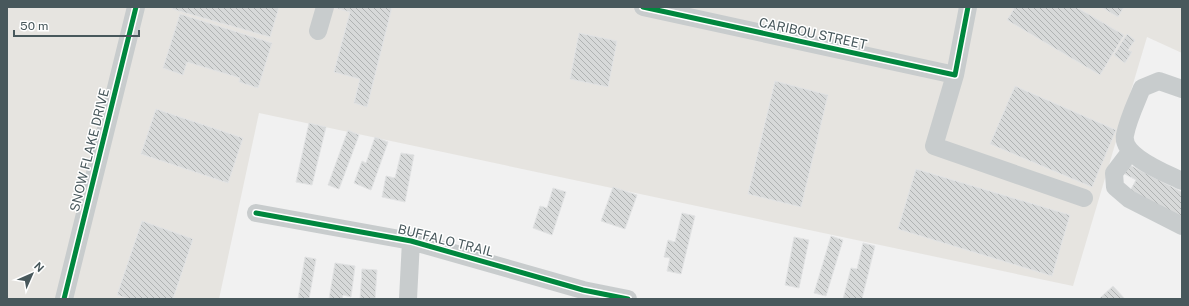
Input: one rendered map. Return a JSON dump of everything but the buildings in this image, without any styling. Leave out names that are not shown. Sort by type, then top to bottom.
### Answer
[{"type":"street","name":"SNOW FLAKE DRIVE","points":[[64,299],[136,7]]},
{"type":"street","points":[[318,31],[325,7]]},
{"type":"street","name":"CARIBOU STREET","points":[[647,7],[955,76]]},
{"type":"street","points":[[968,7],[955,76],[934,146],[1084,198]]},
{"type":"street","points":[[1182,89],[1159,81],[1142,88],[1124,136],[1130,152],[1147,164],[1182,181]]},
{"type":"street","points":[[1130,152],[1114,173],[1115,187],[1129,199],[1182,226]]},
{"type":"street","name":"BUFFALO TRAIL","points":[[256,213],[411,241],[583,290],[620,298]]},
{"type":"street","points":[[408,299],[411,241]]},
{"type":"shaded area","points":[[7,7],[1182,7],[1182,53],[1147,37],[1073,286],[259,113],[219,299],[7,299]]},
{"type":"cycle path","points":[[64,299],[136,7]]},
{"type":"cycle path","points":[[643,7],[955,75],[968,7]]},
{"type":"cycle path","points":[[256,213],[411,241],[583,290],[628,299]]}]
